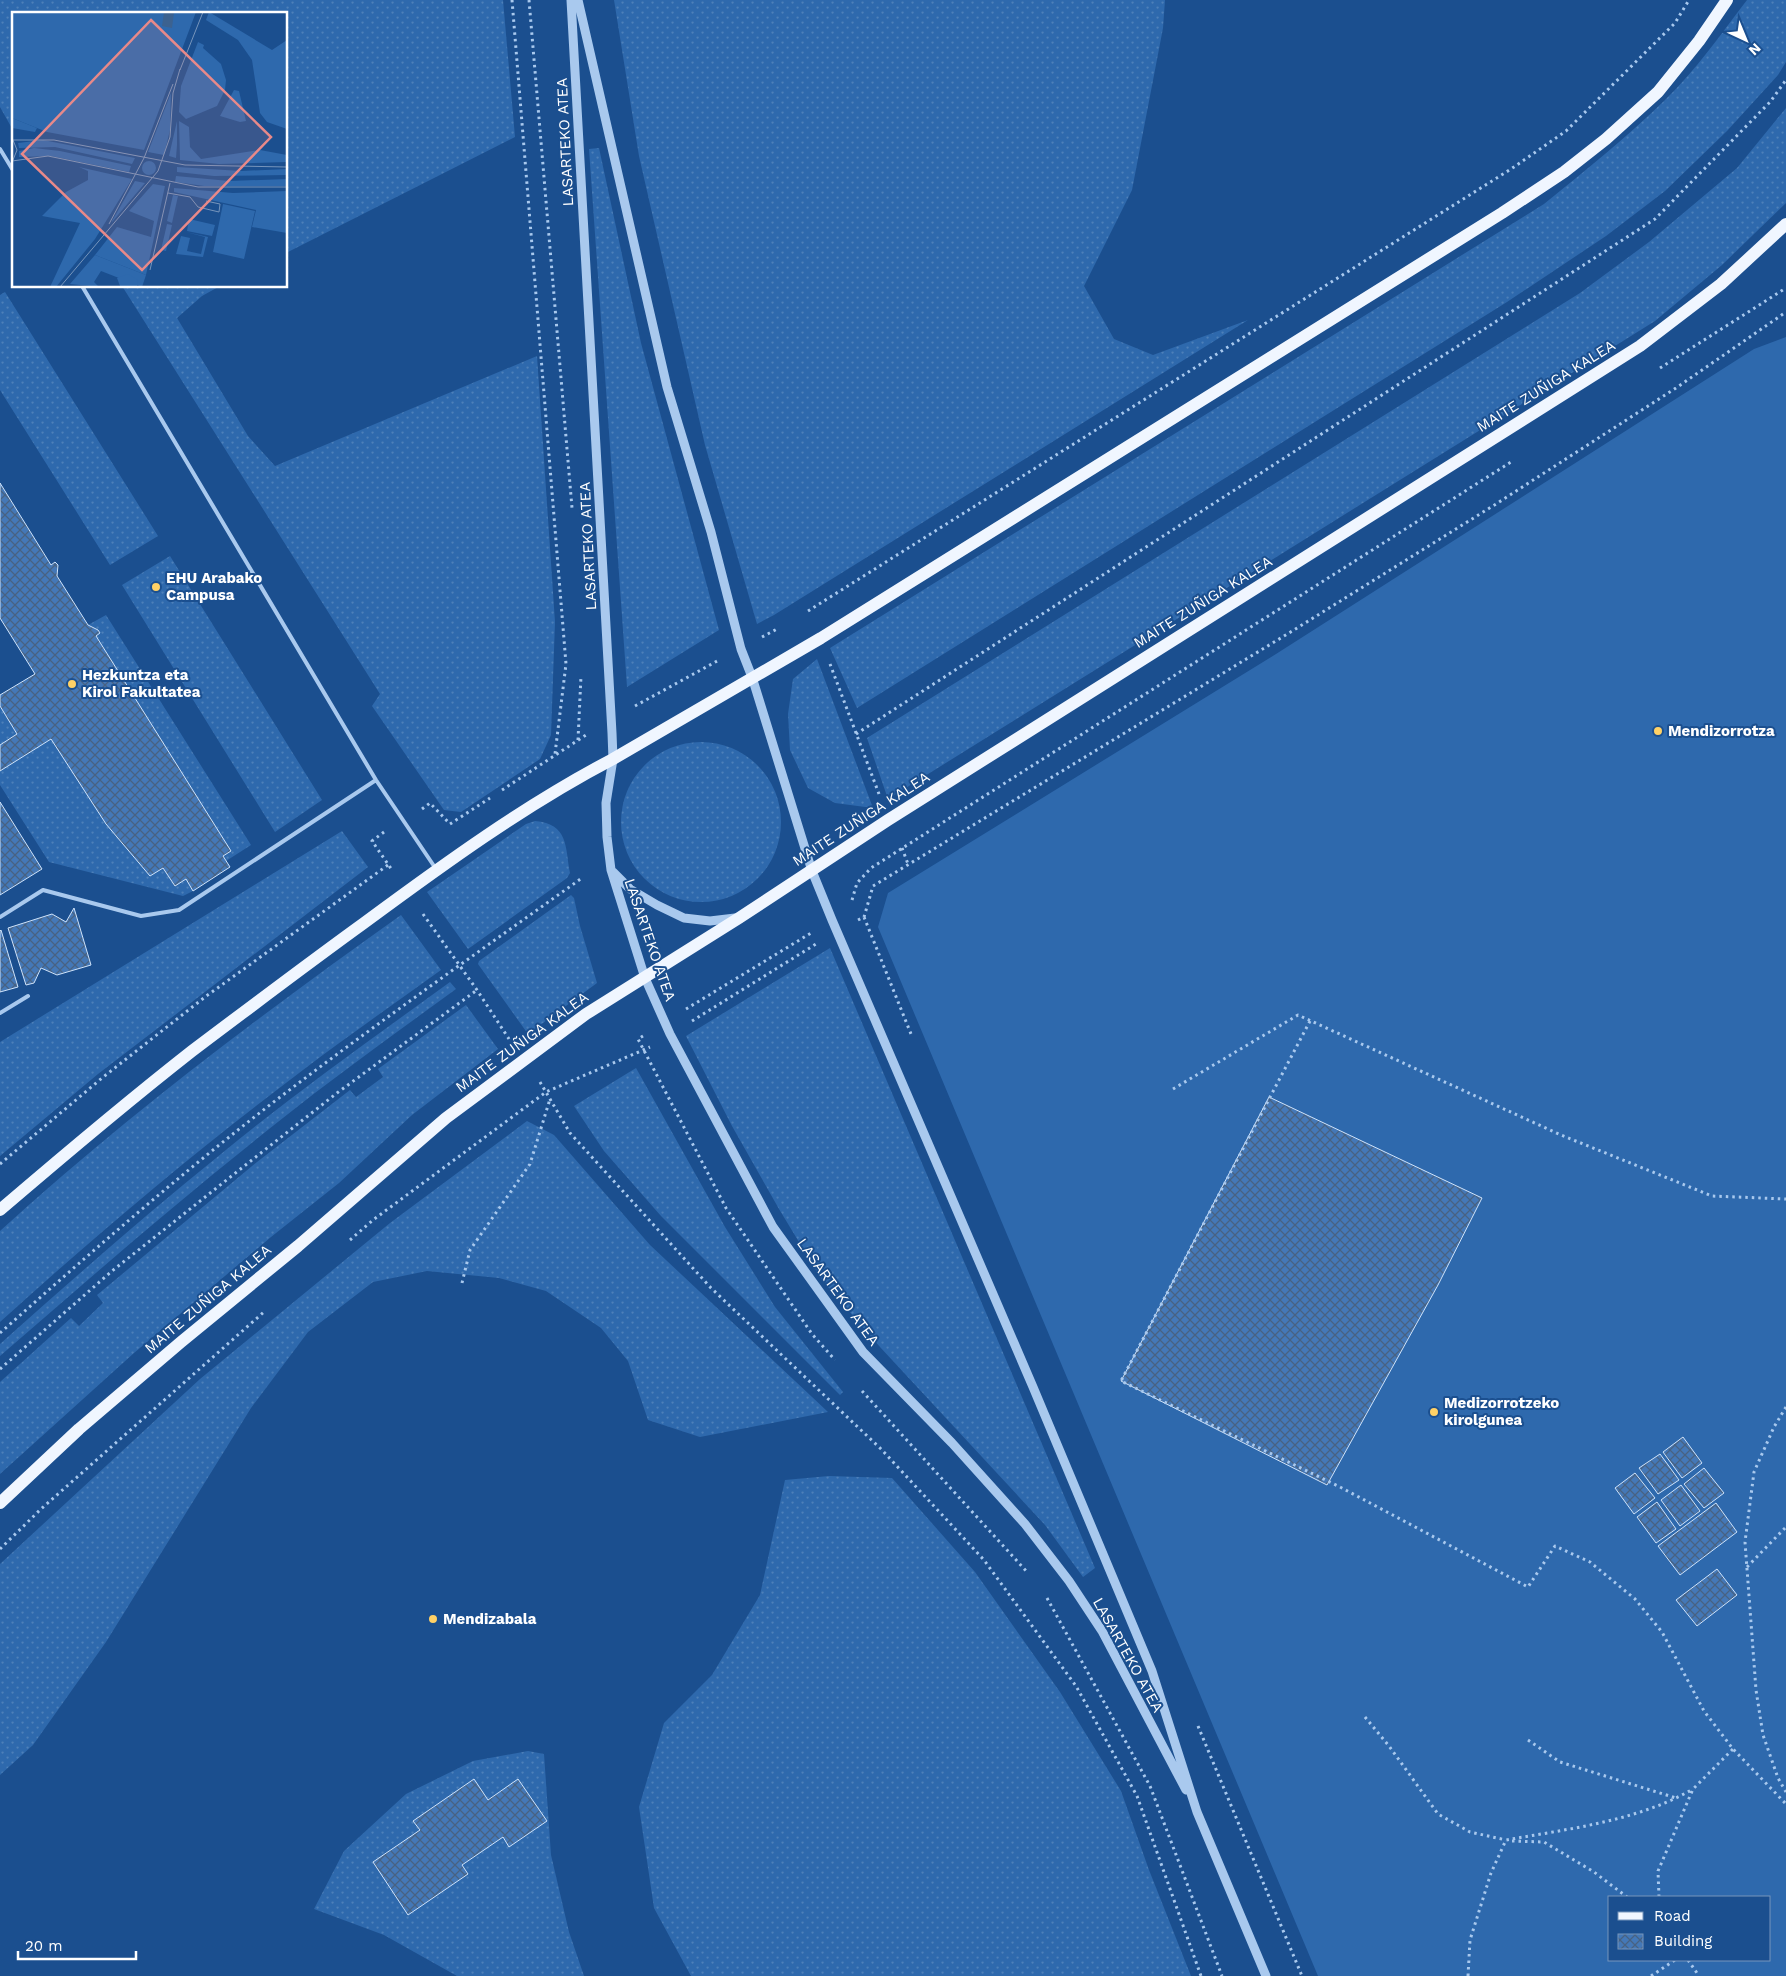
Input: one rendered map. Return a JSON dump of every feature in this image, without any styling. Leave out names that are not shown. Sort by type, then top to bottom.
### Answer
[{"type":"main road","points":[[0,1210],[88,1135],[192,1052],[437,870],[525,809],[821,638],[1502,213],[1564,172],[1606,139],[1658,92],[1700,41],[1727,0]]},
{"type":"main road","name":"MAITE ZUÑIGA KALEA","points":[[0,1503],[79,1429],[298,1246],[446,1118],[586,1014],[739,918],[897,814],[1640,346],[1721,284],[1786,224]]},
{"type":"street","name":"LASARTEKO ATEA","points":[[571,0],[613,758],[606,804],[607,837],[611,870],[645,978],[664,1023],[773,1227],[863,1352],[952,1443],[1025,1524],[1069,1581],[1102,1631],[1197,1812],[1266,1976]]},
{"type":"street","name":"LASARTEKO ATEA","points":[[578,0],[667,387],[711,532],[741,649],[752,677],[812,871],[1030,1378],[1152,1671],[1197,1812]]},
{"type":"street","points":[[611,870],[630,889],[657,906],[684,918],[710,921],[739,918]]},
{"type":"lane","points":[[0,148],[12,169]]},
{"type":"lane","points":[[83,288],[376,780],[437,870]]},
{"type":"lane","points":[[0,917],[43,890],[141,916],[179,910],[376,780]]},
{"type":"lane","points":[[0,1013],[28,996]]},
{"type":"path","points":[[512,0],[566,664],[555,755]]},
{"type":"path","points":[[529,0],[572,510]]},
{"type":"path","points":[[808,611],[1502,175],[1566,131],[1675,22],[1689,0]]},
{"type":"path","points":[[856,734],[1655,218],[1770,102],[1786,80]]},
{"type":"path","points":[[1652,373],[1786,288]]},
{"type":"path","points":[[343,1246],[374,1220],[546,1092],[644,1051],[837,931],[864,917],[873,886],[1289,633],[1487,509],[1676,388],[1786,312]]},
{"type":"path","points":[[838,1363],[812,1334],[726,1208],[638,1039],[832,920],[850,907],[857,883],[871,868],[1518,458]]},
{"type":"path","points":[[578,740],[581,670]]},
{"type":"path","points":[[902,848],[908,864]]},
{"type":"path","points":[[0,1164],[102,1078],[206,997],[388,865]]},
{"type":"path","points":[[0,1333],[109,1236],[271,1104],[459,965],[582,878]]},
{"type":"path","points":[[0,1369],[112,1271],[337,1093],[477,990],[546,1092],[570,1134],[711,1288],[881,1449],[984,1560],[1076,1686],[1137,1796],[1200,1976]]},
{"type":"path","points":[[1173,1089],[1298,1015],[1561,1135],[1712,1196],[1786,1199]]},
{"type":"path","points":[[1310,1021],[1121,1381],[1340,1488],[1528,1588],[1555,1546],[1590,1562],[1635,1599],[1662,1632],[1704,1711],[1733,1749],[1786,1804]]},
{"type":"path","points":[[462,1283],[470,1250],[530,1164],[550,1099]]},
{"type":"path","points":[[0,1549],[48,1503],[268,1309]]},
{"type":"path","points":[[857,1385],[1029,1574]]},
{"type":"path","points":[[1786,1407],[1774,1427],[1754,1472],[1745,1542],[1756,1690],[1763,1735],[1778,1778],[1786,1792]]},
{"type":"path","points":[[1747,1567],[1786,1527]]},
{"type":"path","points":[[1046,1597],[1150,1786],[1222,1976]]},
{"type":"path","points":[[1366,1717],[1438,1814],[1470,1832],[1506,1840],[1544,1842],[1594,1872],[1626,1896]]},
{"type":"path","points":[[1528,1740],[1560,1762],[1676,1798]]},
{"type":"path","points":[[1506,1840],[1618,1818],[1676,1798],[1693,1789],[1733,1749]]},
{"type":"path","points":[[1659,1896],[1658,1871],[1693,1789]]},
{"type":"path","points":[[1468,1976],[1470,1940],[1491,1873],[1506,1840]]},
{"type":"path","points":[[1652,1976],[1674,1961]]},
{"type":"path","points":[[1689,1961],[1699,1976]]},
{"type":"shaded area","points":[[0,0],[503,0],[515,137],[288,252],[288,12],[12,12],[12,128],[0,107]]},
{"type":"shaded area","points":[[614,0],[1165,0],[1163,28],[1132,190],[1084,286],[1114,339],[1153,355],[1248,320],[757,624],[705,445],[639,156]]},
{"type":"shaded area","points":[[1747,0],[1786,0],[1786,62],[1778,75],[1727,131],[1665,191],[1606,236],[1507,302],[857,708],[830,648],[1544,204],[1621,140],[1665,100],[1698,64]]},
{"type":"shaded area","points":[[1786,108],[1786,203],[1722,265],[1655,321],[888,799],[867,738],[1580,293],[1649,242],[1737,168]]},
{"type":"shaded area","points":[[599,148],[641,343],[719,630],[627,687],[589,149]]},
{"type":"shaded area","points":[[123,288],[216,288],[202,296],[177,318],[248,436],[275,466],[537,356],[555,622],[551,735],[540,759],[461,812],[444,810],[372,706],[380,694]]},
{"type":"shaded area","points":[[5,292],[158,536],[110,565],[0,390],[0,295]]},
{"type":"shaded area","name":"Medizorrotzeko kirolgunea","points":[[1786,337],[1786,1976],[1318,1976],[878,927],[888,893],[1276,654],[1754,349]]},
{"type":"shaded area","points":[[170,556],[322,800],[275,832],[122,585]]},
{"type":"shaded area","points":[[106,615],[251,845],[226,861],[223,856],[230,851],[96,636],[100,633],[88,625]]},
{"type":"shaded area","points":[[817,659],[873,808],[835,803],[808,788],[790,750],[788,714],[793,679]]},
{"type":"shaded area","points":[[0,706],[17,734],[0,745]]},
{"type":"shaded area","points":[[51,739],[163,868],[175,886],[186,879],[193,891],[183,896],[49,862],[0,785],[0,771]]},
{"type":"shaded area","points":[[693,742],[709,742],[739,751],[758,765],[775,791],[781,814],[781,830],[775,853],[758,879],[739,893],[724,899],[709,902],[693,902],[663,893],[639,873],[630,860],[624,845],[621,830],[621,814],[630,784],[650,760],[663,751],[678,745]]},
{"type":"shaded area","points":[[535,821],[546,823],[560,832],[566,846],[570,873],[567,878],[468,949],[427,892],[526,824]]},
{"type":"shaded area","points":[[342,831],[368,867],[98,1074],[0,1156],[0,1042]]},
{"type":"shaded area","points":[[571,895],[574,898],[580,926],[597,983],[528,1034],[478,964],[479,961]]},
{"type":"shaded area","points":[[401,915],[441,970],[320,1057],[225,1130],[111,1224],[0,1322],[0,1231],[96,1147],[196,1067],[297,990]]},
{"type":"shaded area","points":[[830,948],[1095,1568],[1083,1577],[1045,1525],[880,1347],[822,1280],[732,1126],[686,1036]]},
{"type":"shaded area","points":[[450,982],[456,989],[273,1126],[154,1224],[0,1356],[0,1344],[165,1200],[277,1109]]},
{"type":"shaded area","points":[[466,1005],[498,1049],[412,1115],[339,1183],[271,1237],[134,1353],[0,1474],[0,1382],[71,1318],[79,1326],[103,1303],[97,1295],[257,1162],[350,1090],[356,1097],[383,1077],[378,1069]]},
{"type":"shaded area","points":[[636,1068],[725,1227],[775,1307],[843,1392],[840,1395],[661,1216],[604,1151],[574,1106]]},
{"type":"shaded area","points":[[527,1121],[554,1135],[650,1245],[828,1412],[700,1437],[648,1420],[628,1361],[601,1328],[546,1291],[499,1278],[427,1271],[373,1282],[308,1332],[251,1408],[106,1642],[33,1745],[0,1775],[0,1564],[200,1379],[390,1223]]},
{"type":"shaded area","points":[[829,1476],[892,1478],[975,1572],[1060,1692],[1121,1791],[1149,1870],[1191,1976],[691,1976],[654,1908],[639,1807],[664,1723],[712,1675],[760,1595],[785,1480]]},
{"type":"shaded area","points":[[528,1751],[544,1754],[551,1855],[569,1932],[584,1976],[457,1976],[384,1935],[314,1909],[344,1851],[406,1794],[473,1761]]},
{"type":"building","name":"Hezkuntza eta Kirol Fakultatea","points":[[0,483],[51,565],[55,562],[58,565],[57,576],[88,625],[100,633],[96,636],[231,851],[223,856],[230,867],[193,891],[186,879],[175,886],[163,868],[150,876],[106,824],[51,739],[0,771],[0,745],[17,734],[0,706],[0,695],[35,674],[0,618]]},
{"type":"building","points":[[0,802],[42,869],[0,895]]},
{"type":"building","points":[[74,908],[91,965],[57,975],[41,968],[34,983],[26,985],[8,928],[52,914],[66,922]]},
{"type":"building","points":[[0,931],[18,987],[0,992]]},
{"type":"building","points":[[1269,1097],[1482,1198],[1438,1285],[1327,1485],[1121,1381]]},
{"type":"building","points":[[1683,1437],[1702,1463],[1682,1478],[1663,1452]]},
{"type":"building","points":[[1660,1454],[1679,1480],[1658,1494],[1639,1468]]},
{"type":"building","points":[[1704,1468],[1724,1493],[1704,1508],[1684,1484]]},
{"type":"building","points":[[1635,1473],[1655,1498],[1634,1514],[1615,1488]]},
{"type":"building","points":[[1681,1485],[1700,1511],[1680,1526],[1661,1500]]},
{"type":"building","points":[[1657,1502],[1676,1529],[1656,1543],[1637,1517]]},
{"type":"building","points":[[1716,1503],[1737,1532],[1680,1575],[1658,1546]]},
{"type":"building","points":[[1717,1569],[1737,1595],[1697,1626],[1676,1600]]},
{"type":"building","points":[[474,1779],[488,1800],[518,1779],[547,1821],[509,1847],[503,1837],[462,1865],[468,1874],[408,1915],[373,1862],[420,1830],[413,1821]]},
{"type":"place","name":"EHU Arabako Campusa","points":[[156,587]]},
{"type":"place","name":"Hezkuntza eta Kirol Fakultatea","points":[[72,684]]},
{"type":"place","name":"Mendizorrotza","points":[[1658,731]]},
{"type":"place","name":"Medizorrotzeko kirolgunea","points":[[1434,1412]]},
{"type":"place","name":"Mendizabala","points":[[433,1619]]}]
